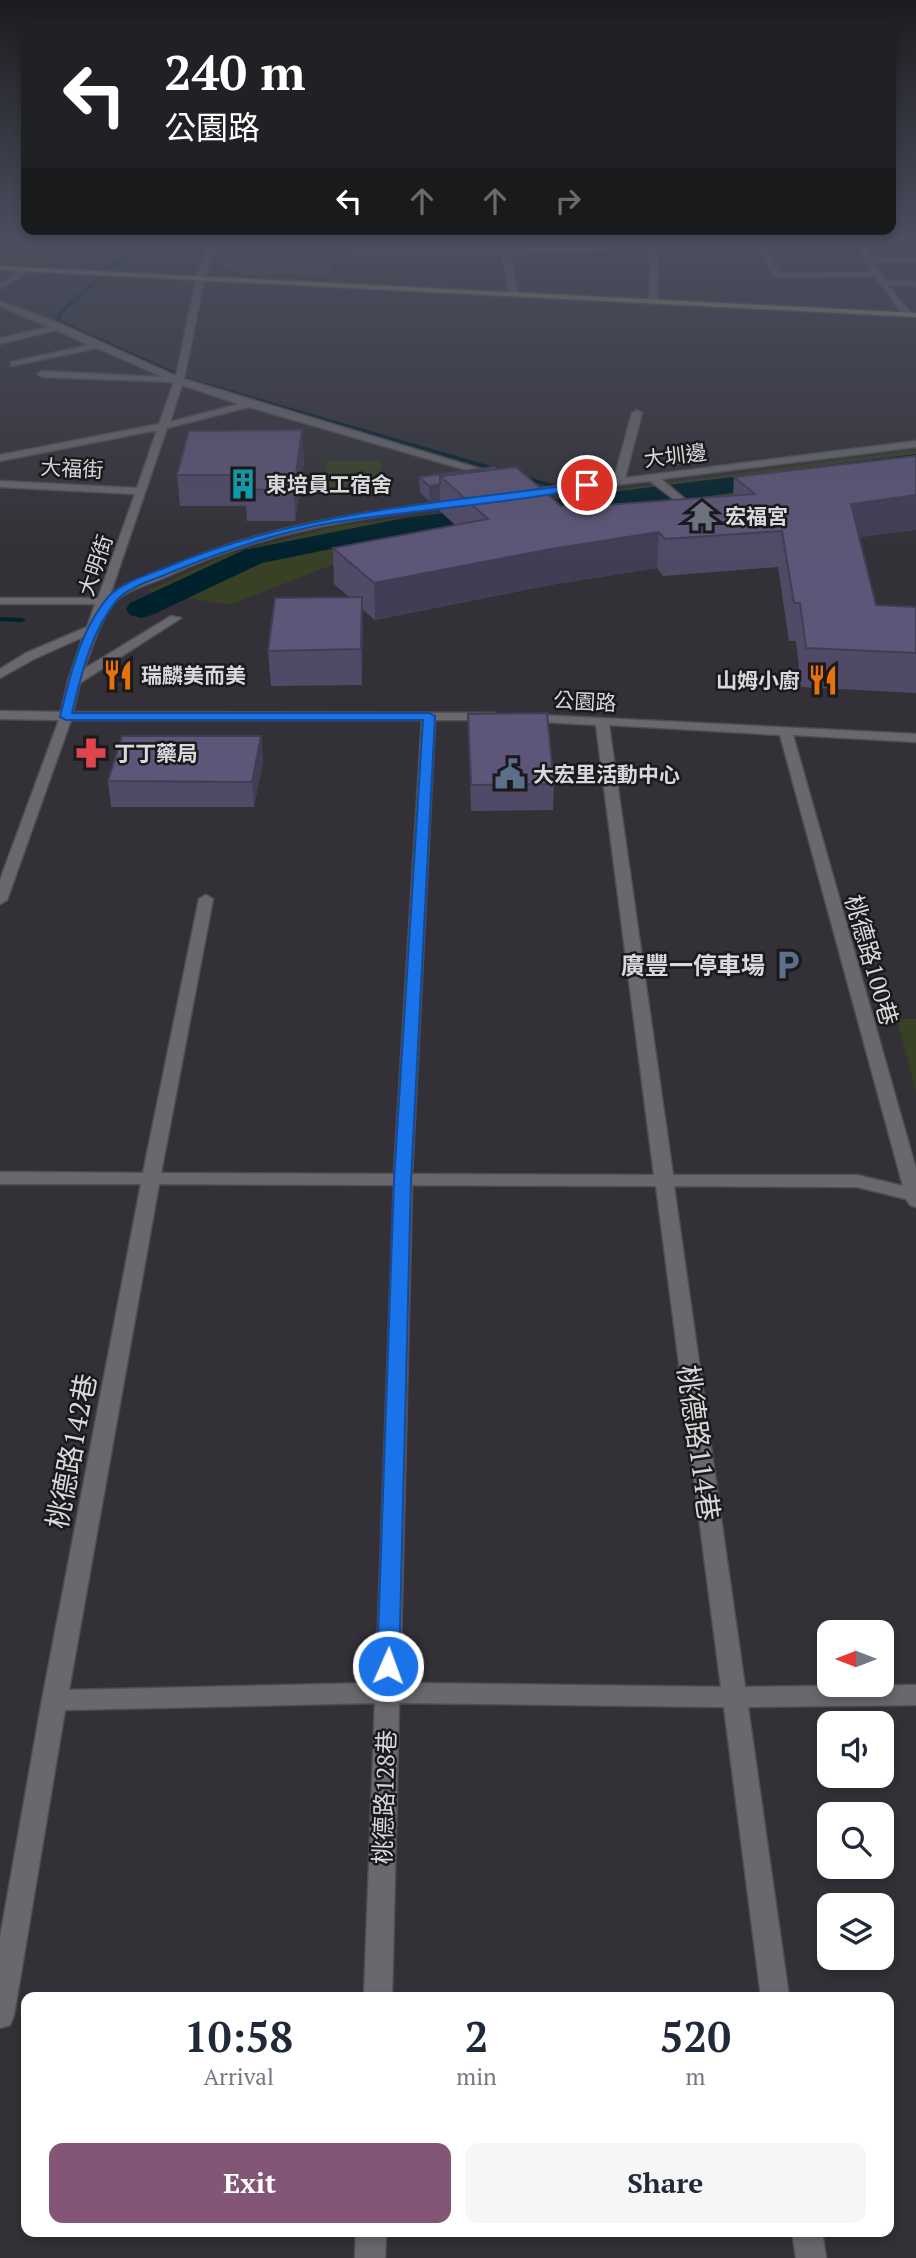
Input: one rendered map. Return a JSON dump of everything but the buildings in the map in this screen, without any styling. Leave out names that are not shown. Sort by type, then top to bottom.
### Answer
[{"type":"street","name":"大明街","points":[[0,900],[66,717],[74,681],[181,378],[187,344]]},
{"type":"street","points":[[14,364],[100,345],[249,404],[510,479]]},
{"type":"street","points":[[42,374],[181,378]]},
{"type":"street","points":[[0,458],[164,426],[249,404]]},
{"type":"street","points":[[619,481],[637,413]]},
{"type":"street","name":"大圳邊","points":[[509,496],[619,481],[656,480],[916,444]]},
{"type":"street","points":[[656,480],[679,500]]},
{"type":"street","points":[[523,483],[549,490]]},
{"type":"street","name":"大福街","points":[[0,484],[141,491]]},
{"type":"street","points":[[0,674],[30,656],[93,629],[115,596],[204,555],[260,537],[334,519],[468,501]]},
{"type":"street","points":[[0,601],[102,601]]},
{"type":"street","points":[[74,681],[175,618]]},
{"type":"street","name":"公園路","points":[[0,715],[518,716],[916,738]]},
{"type":"street","name":"桃德路128巷","points":[[378,1992],[402,1180],[429,716]]},
{"type":"street","name":"桃德路114巷","points":[[602,721],[774,1992]]},
{"type":"street","name":"桃德路100巷","points":[[785,730],[915,1198]]},
{"type":"street","name":"桃德路142巷","points":[[0,2015],[54,1700],[206,899]]},
{"type":"street","points":[[0,1178],[857,1181],[915,1198]]},
{"type":"street","points":[[54,1700],[387,1693],[734,1697],[916,1695]]},
{"type":"street","points":[[370,2258],[371,2237]]},
{"type":"street","points":[[808,2237],[811,2258]]},
{"type":"green space","points":[[916,450],[916,482],[365,552],[230,605],[147,591],[225,555],[333,527]]},
{"type":"green space","points":[[327,461],[382,461],[380,495],[323,495]]},
{"type":"green space","points":[[897,1019],[916,1019],[916,1092]]},
{"type":"waterway","points":[[109,344],[187,379],[573,491]]},
{"type":"waterway","points":[[141,609],[254,556],[404,526],[916,462]]},
{"type":"waterway","points":[[596,497],[607,501]]},
{"type":"waterway","points":[[0,619],[22,620]]},
{"type":"place","name":"東培員工宿舍","points":[[243,484]]},
{"type":"place","name":"宏福宮","points":[[702,516]]},
{"type":"place","name":"瑞麟美而美","points":[[118,675]]},
{"type":"place","name":"山姆小廚","points":[[823,680]]},
{"type":"place","name":"丁丁藥局","points":[[91,753]]},
{"type":"place","name":"大宏里活動中心","points":[[510,774]]},
{"type":"place","name":"廣豐一停車場","points":[[788,965]]},
{"type":"route","points":[[388,1666],[402,1180],[429,716],[66,717],[74,681],[93,629],[115,596],[146,580],[204,555],[260,537],[334,519],[587,485]]}]
